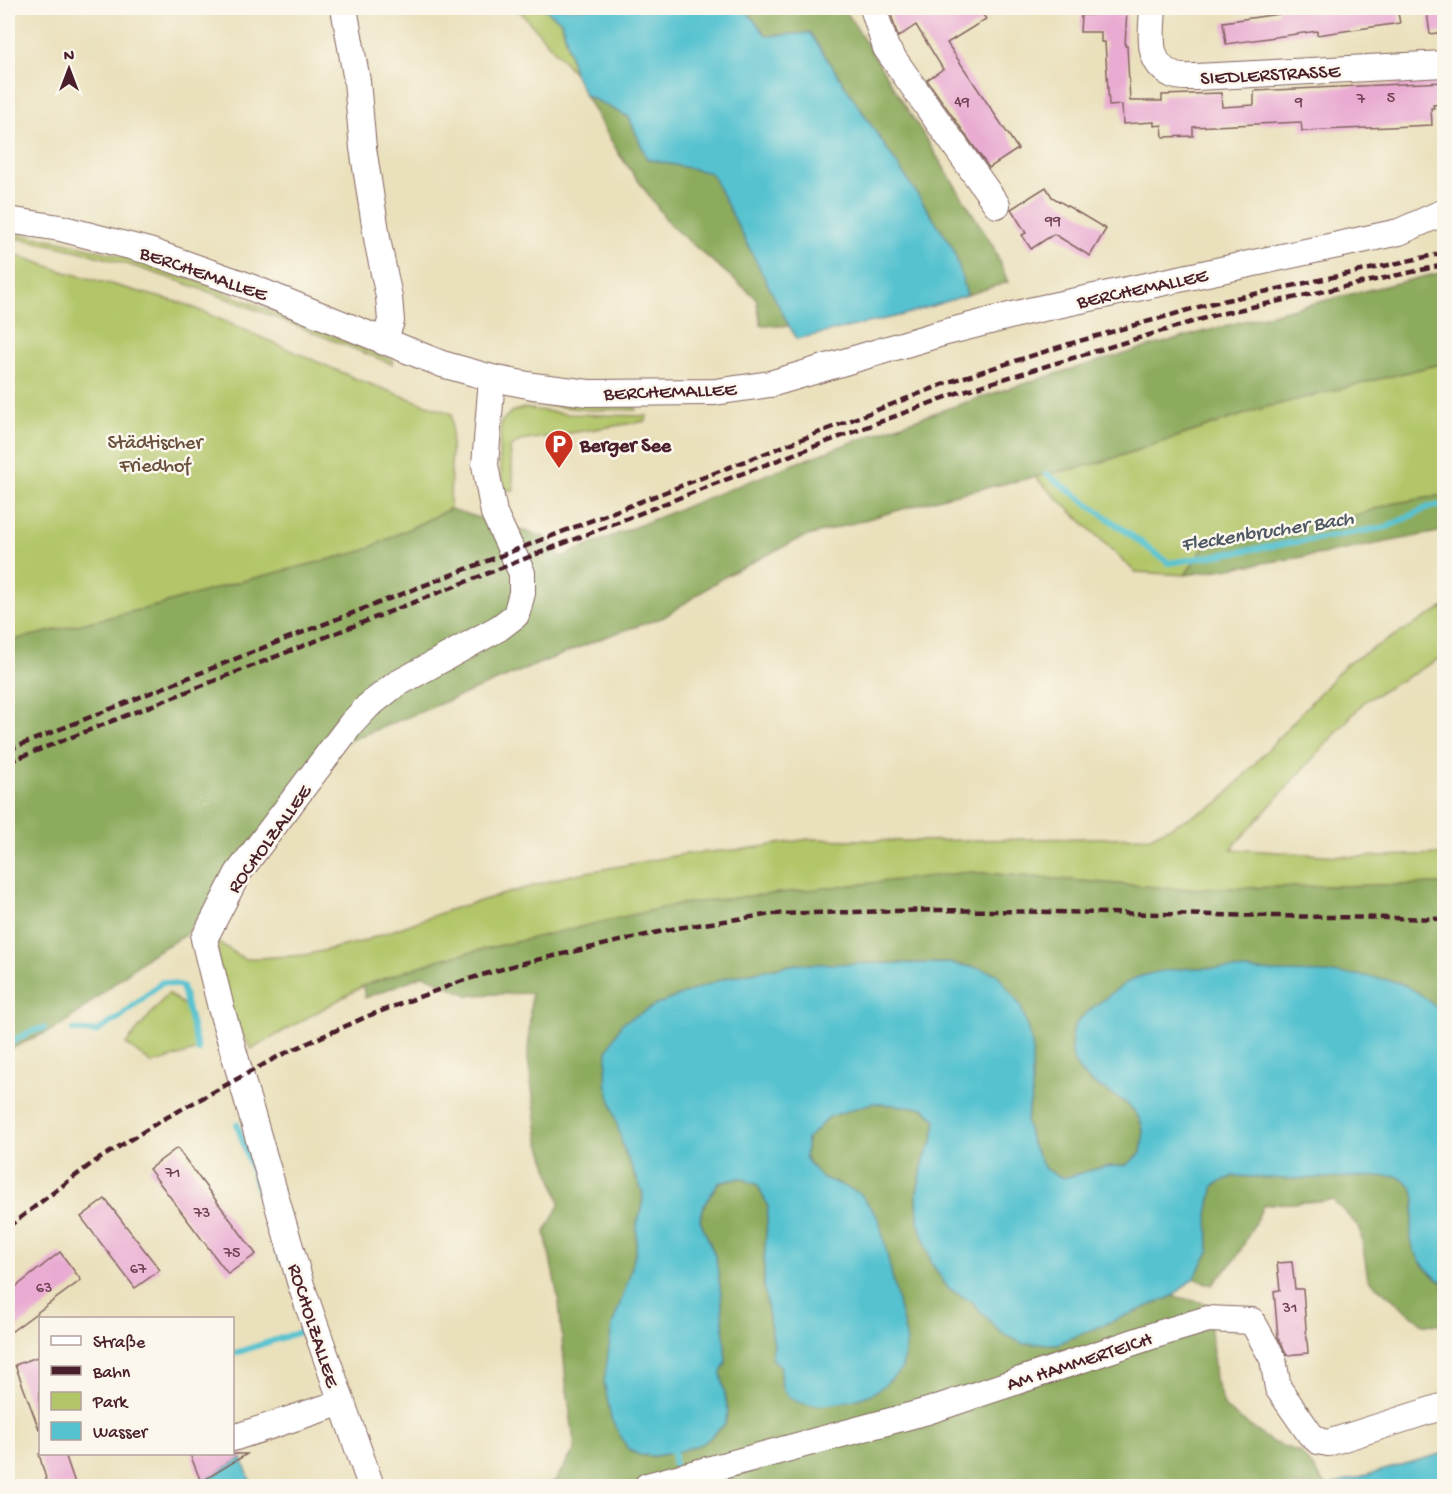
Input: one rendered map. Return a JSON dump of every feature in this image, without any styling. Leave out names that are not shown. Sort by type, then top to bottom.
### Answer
[{"type":"street","points":[[344,8],[356,70],[363,148],[389,297],[391,321],[384,342]]},
{"type":"street","points":[[873,8],[886,48],[997,205]]},
{"type":"street","name":"SIEDLERSTRASSE","points":[[1153,8],[1151,50],[1159,65],[1173,76],[1196,77],[1444,64]]},
{"type":"street","name":"BERCHEMALLEE","points":[[8,220],[60,228],[149,251],[245,285],[384,342],[492,378],[589,393],[715,392],[770,384],[939,334],[1029,311],[1399,232],[1444,212]]},
{"type":"street","name":"ROCHOLZALLEE","points":[[371,1486],[340,1403],[301,1285],[221,1008],[204,939],[238,873],[351,724],[368,706],[395,685],[499,628],[516,615],[522,593],[522,573],[494,513],[485,465],[492,378]]},
{"type":"street","name":"AM HAMMERTEICH","points":[[647,1486],[928,1411],[1208,1319],[1252,1321],[1274,1359],[1278,1388],[1310,1434],[1318,1441],[1328,1443],[1444,1406]]},
{"type":"street","points":[[234,1438],[340,1403]]},
{"type":"green space","points":[[517,8],[543,8],[562,22],[574,73]]},
{"type":"green space","points":[[744,8],[844,8],[993,246],[1008,282],[967,295],[953,248],[810,33],[767,36]]},
{"type":"green space","points":[[585,95],[629,117],[647,159],[711,172],[789,326],[761,325],[756,298],[671,226],[619,154]]},
{"type":"green space","points":[[8,232],[65,242],[179,274],[393,360],[392,364],[250,307],[156,273],[58,246],[8,237]]},
{"type":"green space","name":"Städtischer Friedhof","points":[[8,252],[65,272],[185,304],[359,380],[452,414],[450,509],[363,551],[231,584],[160,605],[8,642]]},
{"type":"green space","points":[[1444,272],[1444,363],[1263,408],[1099,463],[948,496],[801,538],[727,575],[664,617],[605,637],[326,750],[249,845],[186,935],[150,955],[62,1025],[8,1050],[8,642],[160,605],[231,584],[363,551],[450,509],[544,537],[561,557],[838,447],[1007,389],[1224,326]]},
{"type":"green space","points":[[1444,363],[1444,495],[1391,504],[1347,518],[1206,544],[1185,575],[1135,572],[1035,477],[1099,463],[1263,408]]},
{"type":"green space","points":[[528,398],[595,405],[636,406],[636,410],[589,410],[527,403]]},
{"type":"green space","points":[[524,408],[568,414],[647,416],[646,421],[520,441],[510,448],[514,490],[503,491],[499,452],[501,422],[511,412]]},
{"type":"green space","points":[[1444,495],[1444,531],[1329,553],[1185,575],[1206,544],[1347,518],[1391,504]]},
{"type":"green space","points":[[1444,607],[1444,656],[1365,701],[1231,849],[1354,857],[1444,854],[1444,884],[1178,889],[970,872],[441,959],[363,986],[252,1049],[233,1022],[218,961],[218,942],[244,959],[305,955],[361,942],[452,909],[571,875],[685,854],[746,849],[809,839],[908,841],[1150,837],[1219,803],[1346,664]]},
{"type":"green space","points":[[970,872],[1178,889],[1444,884],[1444,1017],[1075,1025],[1072,1049],[1076,1065],[1086,1077],[1125,1101],[1136,1113],[1143,1130],[1143,1138],[1141,1153],[1126,1165],[1103,1167],[1063,1178],[1045,1169],[1031,1142],[1026,1121],[1032,1095],[979,968],[947,963],[796,964],[725,978],[659,1004],[623,1147],[643,1193],[642,1209],[637,1223],[636,1250],[629,1278],[639,1455],[674,1453],[728,1411],[721,1373],[726,1362],[716,1258],[700,1220],[704,1205],[718,1183],[741,1178],[758,1185],[768,1207],[764,1288],[774,1347],[771,1358],[781,1367],[780,1378],[860,1193],[819,1176],[805,1157],[807,1139],[829,1117],[872,1103],[924,1108],[936,1120],[933,1140],[924,1159],[917,1192],[918,1221],[932,1264],[948,1288],[972,1302],[1000,1332],[1057,1344],[1173,1296],[1209,1304],[1215,1379],[1225,1408],[1272,1442],[1301,1453],[1327,1486],[540,1486],[555,1481],[575,1449],[559,1303],[545,1232],[560,1203],[539,1140],[528,1059],[531,993],[468,995],[424,975],[365,998],[363,986],[441,959],[679,904]]},
{"type":"green space","points":[[168,993],[186,1007],[198,1050],[152,1064],[126,1044]]},
{"type":"green space","points":[[1234,1176],[1397,1176],[1411,1185],[1415,1196],[1411,1240],[1423,1265],[1433,1276],[1444,1283],[1444,1325],[1423,1324],[1368,1279],[1360,1228],[1333,1200],[1264,1205],[1237,1257],[1212,1285],[1194,1278],[1209,1252],[1208,1213],[1214,1185]]},
{"type":"water","points":[[543,8],[744,8],[767,36],[810,33],[953,248],[967,295],[903,315],[797,339],[711,173],[647,159],[629,117],[585,95],[574,73],[562,22]]},
{"type":"water","points":[[947,963],[979,968],[997,974],[1021,1006],[1032,1044],[1032,1095],[1026,1121],[1031,1142],[1045,1169],[1063,1178],[1103,1167],[1126,1165],[1141,1153],[1143,1130],[1138,1117],[1130,1106],[1085,1077],[1077,1067],[1071,1047],[1074,1027],[1084,1015],[1132,980],[1155,972],[1190,968],[1225,969],[1367,976],[1396,982],[1416,991],[1439,1011],[1446,1030],[1440,1075],[1444,1098],[1444,1283],[1428,1270],[1415,1253],[1411,1233],[1415,1196],[1409,1184],[1397,1176],[1287,1179],[1234,1176],[1214,1185],[1208,1213],[1209,1252],[1194,1278],[1173,1296],[1057,1344],[1023,1344],[1000,1332],[972,1302],[948,1288],[932,1264],[918,1221],[917,1192],[924,1159],[933,1140],[936,1120],[924,1108],[872,1103],[829,1117],[807,1139],[805,1157],[819,1176],[860,1193],[879,1219],[907,1341],[902,1369],[877,1391],[852,1400],[811,1405],[789,1397],[782,1386],[781,1367],[771,1358],[774,1346],[764,1288],[768,1207],[758,1185],[741,1178],[718,1183],[704,1205],[700,1220],[716,1258],[721,1294],[726,1362],[721,1373],[728,1411],[725,1424],[704,1443],[674,1453],[654,1456],[639,1455],[628,1449],[611,1419],[604,1382],[612,1326],[636,1250],[637,1223],[642,1209],[643,1193],[623,1147],[606,1083],[607,1051],[622,1023],[658,1004],[725,978],[796,964]]},
{"type":"water","points":[[1444,1453],[1444,1486],[1328,1486]]},
{"type":"water","points":[[242,1458],[252,1486],[192,1486]]},
{"type":"building","points":[[889,8],[978,8],[986,19],[947,43],[1018,149],[989,168],[927,80],[943,69],[916,25],[898,37]]},
{"type":"building","points":[[1102,8],[1127,8],[1125,46],[1127,46],[1130,101],[1162,101],[1162,95],[1221,93],[1222,107],[1254,105],[1254,91],[1444,82],[1444,104],[1433,105],[1434,108],[1431,108],[1432,125],[1302,131],[1301,122],[1256,124],[1193,127],[1193,136],[1163,137],[1162,125],[1154,126],[1154,122],[1123,124],[1122,105],[1109,106],[1105,42],[1101,42],[1101,32],[1080,32],[1081,15],[1092,15]]},
{"type":"building","points":[[1278,8],[1328,8],[1329,11],[1351,8],[1397,8],[1400,23],[1317,35],[1317,31],[1226,44],[1223,22],[1279,14]]},
{"type":"building","points":[[1444,9],[1444,32],[1430,34],[1427,12]]},
{"type":"building","points":[[1046,187],[1052,197],[1106,229],[1090,256],[1054,234],[1031,249],[1022,235],[1026,233],[1011,209]]},
{"type":"building","points":[[177,1148],[256,1254],[228,1274],[149,1169]]},
{"type":"building","points":[[105,1199],[160,1270],[135,1288],[81,1217]]},
{"type":"building","points":[[60,1252],[81,1280],[8,1334],[8,1293]]},
{"type":"building","points":[[1292,1262],[1295,1289],[1303,1289],[1308,1353],[1287,1355],[1278,1337],[1274,1291],[1280,1290],[1277,1263]]},
{"type":"building","points":[[39,1356],[39,1429],[15,1365]]},
{"type":"building","points":[[247,1454],[201,1482],[190,1455]]},
{"type":"building","points":[[39,1455],[65,1455],[76,1486],[48,1486]]},
{"type":"waterway","name":"Fleckenbrucher Bach","points":[[1047,474],[1169,563],[1387,527],[1431,506],[1444,506]]},
{"type":"waterway","points":[[73,1030],[96,1032],[120,1017],[162,982],[182,986],[198,1050]]},
{"type":"waterway","points":[[8,1044],[30,1032],[44,1028]]},
{"type":"waterway","points":[[237,1124],[281,1260]]},
{"type":"waterway","points":[[234,1353],[300,1332],[303,1326],[302,1321]]},
{"type":"waterway","points":[[674,1453],[674,1464]]},
{"type":"railway","points":[[8,750],[270,645],[952,381],[1069,344],[1213,303],[1444,253]]},
{"type":"railway","points":[[8,762],[717,483],[957,393],[1215,315],[1444,265]]},
{"type":"railway","points":[[8,1227],[91,1164],[162,1120],[281,1055],[368,1016],[462,981],[519,964],[677,928],[772,914],[938,910],[1444,919]]},
{"type":"place","name":"Berger See","points":[[559,470]]}]
